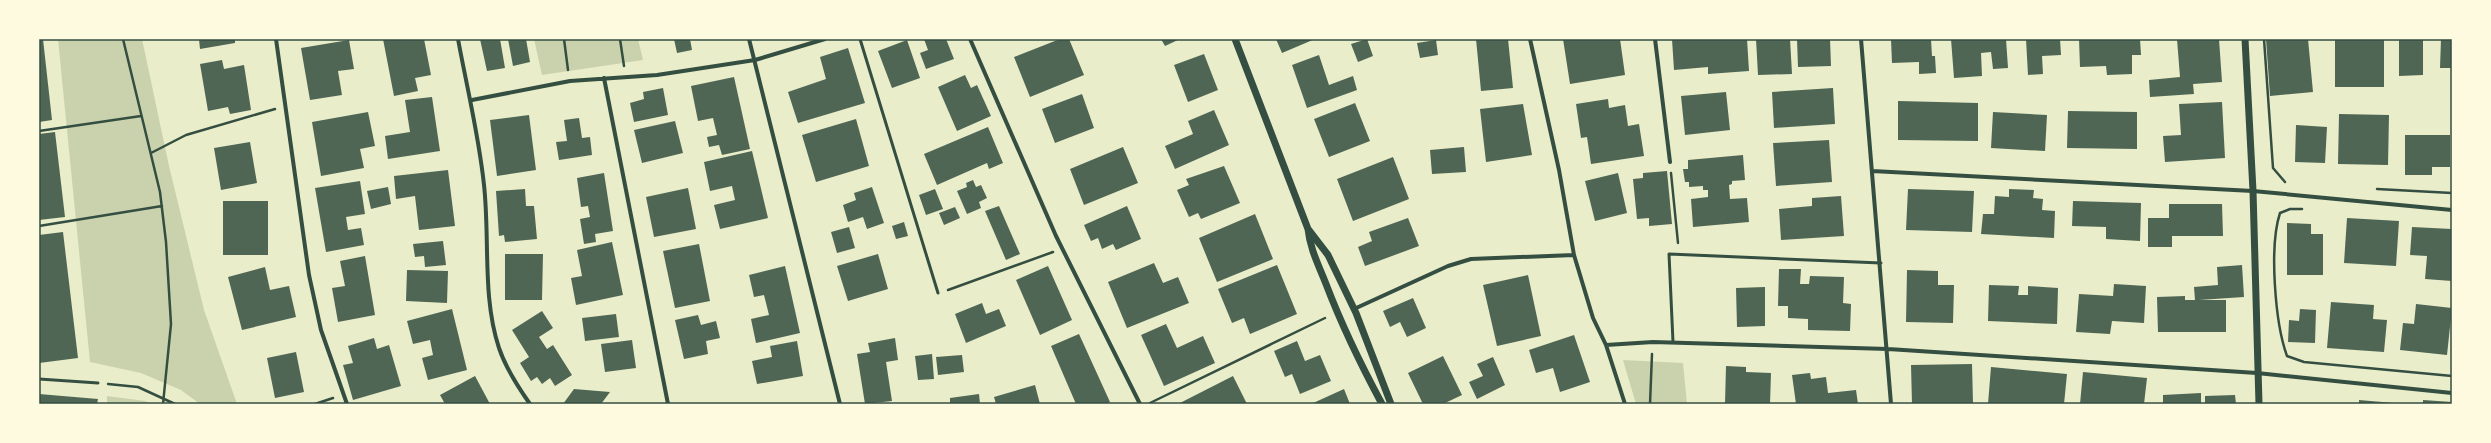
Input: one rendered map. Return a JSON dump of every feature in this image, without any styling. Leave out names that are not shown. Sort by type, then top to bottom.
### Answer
[{"type":"street","points":[[276,39],[287,106],[309,275],[321,330],[342,396],[347,404]]},
{"type":"street","points":[[458,39],[472,100],[484,184],[492,316],[499,348],[513,380],[530,404]]},
{"type":"street","points":[[749,39],[840,404]]},
{"type":"street","points":[[472,100],[570,81],[626,77],[754,60],[825,39]]},
{"type":"street","points":[[970,39],[1063,249],[1140,404]]},
{"type":"street","points":[[1235,39],[1308,229],[1313,252],[1330,295],[1356,355],[1382,404]]},
{"type":"street","points":[[1530,39],[1559,170],[1574,255],[1593,318],[1606,345],[1625,404]]},
{"type":"street","points":[[1655,39],[1670,162]]},
{"type":"street","points":[[1861,39],[1888,349],[1891,404]]},
{"type":"street","points":[[2245,39],[2253,191],[2259,404]]},
{"type":"street","points":[[604,78],[668,404]]},
{"type":"street","points":[[1872,171],[2253,191],[2452,210]]},
{"type":"street","points":[[1308,229],[1328,255],[1354,309],[1391,404]]},
{"type":"street","points":[[1354,309],[1448,266],[1471,258],[1574,255]]},
{"type":"street","points":[[1606,345],[1673,342],[1888,349],[2257,374],[2452,393]]},
{"type":"lane","points":[[860,39],[938,293]]},
{"type":"lane","points":[[1673,342],[1669,254],[1881,264]]},
{"type":"lane","points":[[39,379],[98,383]]},
{"type":"path","points":[[123,39],[151,153],[162,206],[166,242],[170,324],[163,404]]},
{"type":"path","points":[[564,39],[570,81]]},
{"type":"path","points":[[620,39],[626,77]]},
{"type":"path","points":[[2264,39],[2273,168],[2280,177]]},
{"type":"path","points":[[151,153],[186,135],[287,106]]},
{"type":"path","points":[[39,131],[142,116]]},
{"type":"path","points":[[1670,162],[1680,255]]},
{"type":"path","points":[[39,226],[162,206]]},
{"type":"path","points":[[2306,209],[2290,209],[2280,213],[2276,224],[2274,262],[2281,340],[2287,356],[2304,362],[2452,376]]},
{"type":"path","points":[[938,293],[1063,249]]},
{"type":"path","points":[[1149,404],[1155,403],[1326,318]]},
{"type":"path","points":[[1650,404],[1653,342]]},
{"type":"path","points":[[98,383],[138,387],[164,397],[175,404]]},
{"type":"path","points":[[315,404],[342,396]]},
{"type":"green space","points":[[58,39],[142,39],[169,166],[204,310],[237,404],[200,404],[181,390],[141,373],[90,362]]},
{"type":"green space","points":[[534,39],[638,39],[643,60],[542,75]]},
{"type":"green space","points":[[1623,360],[1683,363],[1687,404],[1636,404]]},
{"type":"green space","points":[[107,396],[145,401],[151,404],[107,404]]},
{"type":"building","points":[[39,39],[43,39],[52,120],[39,122]]},
{"type":"building","points":[[199,39],[235,39],[235,43],[200,49]]},
{"type":"building","points":[[383,39],[424,39],[431,75],[415,78],[418,91],[394,96]]},
{"type":"building","points":[[480,39],[500,39],[505,68],[487,71]]},
{"type":"building","points":[[508,39],[526,39],[530,62],[513,66]]},
{"type":"building","points":[[674,39],[690,39],[692,50],[677,53]]},
{"type":"building","points":[[924,39],[946,39],[954,59],[926,69],[920,53],[928,50]]},
{"type":"building","points":[[1060,39],[1069,39],[1084,75],[1030,97],[1014,57]]},
{"type":"building","points":[[1161,39],[1180,39],[1165,46]]},
{"type":"building","points":[[1276,39],[1315,39],[1282,53]]},
{"type":"building","points":[[1367,39],[1373,56],[1358,62],[1351,44]]},
{"type":"building","points":[[1476,39],[1508,39],[1513,88],[1481,91]]},
{"type":"building","points":[[1563,39],[1620,39],[1625,75],[1570,84]]},
{"type":"building","points":[[1672,39],[1747,39],[1749,71],[1708,74],[1708,67],[1674,70]]},
{"type":"building","points":[[1756,39],[1790,39],[1792,74],[1758,75]]},
{"type":"building","points":[[1797,39],[1830,39],[1831,66],[1798,67]]},
{"type":"building","points":[[1891,39],[1931,39],[1932,56],[1935,56],[1936,73],[1919,74],[1919,62],[1892,63]]},
{"type":"building","points":[[1951,39],[2006,39],[2008,68],[1993,69],[1991,52],[1981,53],[1982,76],[1954,78]]},
{"type":"building","points":[[2026,39],[2060,39],[2061,55],[2042,56],[2043,74],[2028,75]]},
{"type":"building","points":[[2079,39],[2140,39],[2141,55],[2132,55],[2132,74],[2107,75],[2106,66],[2080,67]]},
{"type":"building","points":[[2177,39],[2219,39],[2222,82],[2193,84],[2194,94],[2150,97],[2149,80],[2180,77]]},
{"type":"building","points":[[2266,39],[2308,39],[2313,92],[2270,96]]},
{"type":"building","points":[[2335,39],[2384,39],[2384,87],[2335,87]]},
{"type":"building","points":[[2399,39],[2423,39],[2423,75],[2399,76]]},
{"type":"building","points":[[2441,39],[2452,39],[2452,68],[2440,68]]},
{"type":"building","points":[[349,40],[354,69],[338,71],[342,95],[310,100],[301,48]]},
{"type":"building","points":[[907,40],[920,78],[892,88],[878,51]]},
{"type":"building","points":[[1436,40],[1438,55],[1420,58],[1417,43]]},
{"type":"building","points":[[848,48],[865,103],[798,123],[788,92],[826,79],[820,57]]},
{"type":"building","points":[[1204,54],[1218,90],[1188,102],[1174,65]]},
{"type":"building","points":[[1319,55],[1329,85],[1353,76],[1357,90],[1307,108],[1292,65]]},
{"type":"building","points":[[222,60],[224,69],[244,65],[251,110],[230,114],[228,107],[208,111],[200,64]]},
{"type":"building","points":[[965,75],[971,88],[977,85],[991,116],[957,131],[938,87]]},
{"type":"building","points":[[734,77],[750,149],[722,155],[719,145],[709,147],[707,137],[717,135],[713,118],[698,121],[691,86]]},
{"type":"building","points":[[663,88],[668,115],[634,122],[630,103],[644,99],[643,92]]},
{"type":"building","points":[[1833,88],[1835,124],[1774,128],[1772,92]]},
{"type":"building","points":[[1726,92],[1730,130],[1685,135],[1681,96]]},
{"type":"building","points":[[1082,94],[1094,128],[1055,143],[1042,109]]},
{"type":"building","points":[[432,97],[440,151],[388,159],[385,136],[410,132],[405,100]]},
{"type":"building","points":[[1608,99],[1609,108],[1625,105],[1628,126],[1639,124],[1644,156],[1591,164],[1587,137],[1581,138],[1576,104]]},
{"type":"building","points":[[1898,101],[1978,103],[1978,141],[1898,140]]},
{"type":"building","points":[[2222,102],[2225,158],[2165,162],[2163,136],[2181,135],[2179,104]]},
{"type":"building","points":[[1355,103],[1370,141],[1329,157],[1314,119]]},
{"type":"building","points":[[1523,104],[1532,155],[1486,162],[1480,109]]},
{"type":"building","points":[[1214,110],[1229,145],[1175,169],[1165,146],[1193,134],[1188,121]]},
{"type":"building","points":[[2068,111],[2137,112],[2137,149],[2067,148]]},
{"type":"building","points":[[368,112],[375,146],[360,149],[364,168],[321,176],[312,122]]},
{"type":"building","points":[[1993,112],[2047,115],[2045,151],[1991,148]]},
{"type":"building","points":[[2339,114],[2389,115],[2388,165],[2338,164]]},
{"type":"building","points":[[529,115],[536,170],[497,176],[490,120]]},
{"type":"building","points":[[579,118],[582,138],[590,137],[592,155],[559,160],[556,142],[567,141],[564,120]]},
{"type":"building","points":[[856,119],[869,166],[816,182],[802,135]]},
{"type":"building","points":[[675,121],[683,153],[642,163],[634,130]]},
{"type":"building","points":[[2296,125],[2327,127],[2325,163],[2295,162]]},
{"type":"building","points":[[988,127],[1003,163],[989,169],[987,163],[937,185],[924,154]]},
{"type":"building","points":[[55,132],[65,217],[39,220],[39,134]]},
{"type":"building","points":[[2405,135],[2450,135],[2450,167],[2432,167],[2432,175],[2405,175]]},
{"type":"building","points":[[1829,140],[1832,182],[1776,186],[1773,143]]},
{"type":"building","points":[[250,142],[257,183],[221,190],[214,148]]},
{"type":"building","points":[[1123,147],[1138,183],[1084,205],[1070,169]]},
{"type":"building","points":[[1464,147],[1466,172],[1432,174],[1430,150]]},
{"type":"building","points":[[752,151],[768,218],[720,229],[714,205],[735,200],[732,186],[710,191],[704,162]]},
{"type":"building","points":[[1743,155],[1745,180],[1732,181],[1732,184],[1729,185],[1730,199],[1747,198],[1749,222],[1693,227],[1691,199],[1708,197],[1708,190],[1703,190],[1703,186],[1689,187],[1689,182],[1685,182],[1683,169],[1688,169],[1688,160]]},
{"type":"building","points":[[1393,157],[1409,199],[1353,221],[1337,179]]},
{"type":"building","points":[[1224,166],[1240,203],[1201,219],[1198,213],[1189,217],[1177,190],[1189,185],[1186,179]]},
{"type":"building","points":[[448,170],[455,226],[419,230],[415,196],[396,199],[394,176]]},
{"type":"building","points":[[1667,171],[1672,224],[1649,226],[1649,218],[1637,219],[1633,179],[1643,178],[1643,173]]},
{"type":"building","points":[[604,173],[613,231],[595,234],[596,242],[584,244],[580,219],[590,217],[588,206],[581,207],[577,178]]},
{"type":"building","points":[[1618,173],[1627,213],[1595,221],[1585,181]]},
{"type":"building","points":[[973,180],[976,187],[981,185],[987,198],[979,202],[981,208],[967,214],[957,191],[967,187],[966,183]]},
{"type":"building","points":[[360,181],[365,214],[346,217],[348,230],[361,228],[364,245],[326,252],[315,188]]},
{"type":"building","points":[[388,187],[391,204],[371,209],[367,191]]},
{"type":"building","points":[[872,187],[884,223],[867,229],[863,217],[848,222],[843,205],[856,200],[854,193]]},
{"type":"building","points":[[688,188],[696,229],[654,237],[646,197]]},
{"type":"building","points":[[525,189],[526,206],[534,206],[537,239],[505,242],[504,235],[499,236],[496,191]]},
{"type":"building","points":[[935,189],[943,209],[926,215],[919,195]]},
{"type":"building","points":[[1908,189],[1974,191],[1972,232],[1906,230]]},
{"type":"building","points":[[2009,189],[2034,190],[2033,198],[2043,199],[2042,210],[2055,211],[2054,238],[1981,234],[1983,214],[1994,214],[1995,196],[2009,197]]},
{"type":"building","points":[[1841,196],[1844,236],[1781,240],[1779,209],[1812,206],[1812,198]]},
{"type":"building","points":[[223,201],[268,201],[268,255],[223,255]]},
{"type":"building","points":[[2073,201],[2141,203],[2140,241],[2106,239],[2106,227],[2072,226]]},
{"type":"building","points":[[2169,204],[2222,204],[2223,236],[2172,236],[2172,247],[2148,247],[2148,218],[2169,218]]},
{"type":"building","points":[[999,206],[1020,254],[1006,260],[985,211]]},
{"type":"building","points":[[1127,206],[1141,239],[1116,250],[1113,244],[1102,249],[1098,238],[1091,241],[1084,225]]},
{"type":"building","points":[[955,207],[960,218],[944,225],[939,213]]},
{"type":"building","points":[[1255,214],[1273,259],[1217,282],[1199,238]]},
{"type":"building","points":[[1408,218],[1419,246],[1365,266],[1358,247],[1372,241],[1369,232]]},
{"type":"building","points":[[2347,218],[2399,221],[2396,266],[2344,263]]},
{"type":"building","points":[[904,222],[908,236],[896,239],[892,226]]},
{"type":"building","points":[[2287,223],[2311,224],[2311,234],[2323,234],[2323,275],[2287,275]]},
{"type":"building","points":[[849,227],[855,248],[837,253],[831,232]]},
{"type":"building","points":[[2412,227],[2452,229],[2452,281],[2425,279],[2427,256],[2410,255]]},
{"type":"building","points":[[63,232],[78,358],[39,363],[39,235]]},
{"type":"building","points":[[443,241],[446,265],[425,267],[424,256],[415,257],[413,244]]},
{"type":"building","points":[[612,242],[623,295],[576,305],[571,278],[582,276],[577,250]]},
{"type":"building","points":[[699,244],[710,301],[675,308],[663,251]]},
{"type":"building","points":[[505,254],[543,254],[542,300],[505,300]]},
{"type":"building","points":[[878,254],[888,289],[848,301],[837,266]]},
{"type":"building","points":[[365,256],[375,315],[338,322],[332,288],[345,286],[340,261]]},
{"type":"building","points":[[1154,263],[1163,283],[1178,277],[1189,303],[1127,328],[1108,282]]},
{"type":"building","points":[[1277,265],[1297,314],[1250,334],[1244,318],[1232,323],[1218,289]]},
{"type":"building","points":[[2242,265],[2244,297],[2199,300],[2226,300],[2226,332],[2158,332],[2157,297],[2185,296],[2185,300],[2195,300],[2194,287],[2218,285],[2217,267]]},
{"type":"building","points":[[785,266],[800,333],[756,343],[751,319],[769,315],[764,295],[754,297],[749,275]]},
{"type":"building","points":[[1048,266],[1072,320],[1040,335],[1016,280]]},
{"type":"building","points":[[265,267],[270,290],[289,286],[296,317],[242,330],[228,277]]},
{"type":"building","points":[[1779,269],[1801,269],[1800,284],[1809,284],[1810,276],[1844,277],[1843,303],[1851,304],[1850,331],[1808,330],[1808,319],[1788,318],[1788,306],[1778,306]]},
{"type":"building","points":[[407,270],[448,271],[447,303],[406,301]]},
{"type":"building","points":[[1907,270],[1938,271],[1938,285],[1954,285],[1953,323],[1906,322]]},
{"type":"building","points":[[1528,275],[1541,336],[1497,346],[1483,285]]},
{"type":"building","points":[[2114,284],[2146,286],[2144,323],[2112,321],[2110,334],[2076,332],[2079,294],[2113,296]]},
{"type":"building","points":[[1989,285],[2019,286],[2018,295],[2028,295],[2028,286],[2058,288],[2057,324],[1988,321]]},
{"type":"building","points":[[1765,287],[1765,326],[1737,327],[1736,288]]},
{"type":"building","points":[[1413,298],[1426,328],[1407,337],[1400,322],[1390,327],[1383,311]]},
{"type":"building","points":[[2331,302],[2374,305],[2373,319],[2387,320],[2384,352],[2327,348]]},
{"type":"building","points":[[982,303],[986,314],[999,309],[1006,326],[966,343],[955,314]]},
{"type":"building","points":[[2416,304],[2452,308],[2447,355],[2400,350],[2403,323],[2414,324]]},
{"type":"building","points":[[452,309],[467,370],[428,380],[422,358],[433,355],[430,340],[413,344],[407,321]]},
{"type":"building","points":[[2300,309],[2316,310],[2315,343],[2288,342],[2289,320],[2299,321]]},
{"type":"building","points":[[542,311],[553,328],[539,337],[547,349],[553,345],[572,375],[555,386],[550,378],[542,384],[537,377],[531,381],[520,363],[529,357],[512,330]]},
{"type":"building","points":[[616,314],[619,337],[585,341],[582,318]]},
{"type":"building","points":[[698,315],[701,325],[716,321],[720,338],[706,341],[708,354],[684,359],[675,320]]},
{"type":"building","points":[[1166,324],[1177,348],[1203,336],[1215,363],[1164,386],[1141,335]]},
{"type":"building","points":[[1079,334],[1110,402],[1106,404],[1076,404],[1051,346]]},
{"type":"building","points":[[1574,335],[1590,382],[1560,392],[1553,368],[1536,373],[1529,350]]},
{"type":"building","points":[[374,338],[377,349],[389,345],[401,386],[353,400],[343,365],[353,363],[348,346]]},
{"type":"building","points":[[895,338],[898,360],[886,362],[892,401],[865,404],[857,354],[870,352],[868,343]]},
{"type":"building","points":[[632,340],[636,368],[605,372],[601,344]]},
{"type":"building","points":[[797,341],[803,376],[757,384],[752,361],[772,357],[770,346]]},
{"type":"building","points":[[1297,341],[1305,361],[1320,355],[1331,381],[1300,394],[1292,374],[1285,377],[1274,351]]},
{"type":"building","points":[[296,352],[304,392],[275,398],[267,358]]},
{"type":"building","points":[[932,354],[934,379],[918,380],[915,356]]},
{"type":"building","points":[[962,355],[964,372],[938,375],[936,357]]},
{"type":"building","points":[[1443,356],[1462,395],[1443,404],[1423,404],[1408,373]]},
{"type":"building","points":[[1493,357],[1505,385],[1477,399],[1469,382],[1483,376],[1477,364]]},
{"type":"building","points":[[1972,364],[1973,403],[1912,404],[1911,365]]},
{"type":"building","points":[[1726,366],[1746,367],[1746,372],[1771,373],[1770,404],[1725,404]]},
{"type":"building","points":[[1991,367],[2067,374],[2064,404],[1988,404]]},
{"type":"building","points":[[2083,372],[2147,378],[2144,404],[2080,404]]},
{"type":"building","points":[[1810,373],[1811,379],[1826,377],[1828,393],[1856,390],[1858,404],[1796,404],[1792,375]]},
{"type":"building","points":[[475,376],[490,404],[445,404],[440,395]]},
{"type":"building","points":[[1233,376],[1247,404],[1178,404]]},
{"type":"building","points":[[1035,385],[1040,404],[996,404],[994,397]]},
{"type":"building","points":[[574,389],[610,392],[601,404],[563,404]]},
{"type":"building","points":[[1344,389],[1350,404],[1311,404]]},
{"type":"building","points":[[2201,393],[2201,404],[2163,404],[2163,395]]},
{"type":"building","points":[[39,394],[98,399],[97,404],[39,404]]},
{"type":"building","points":[[979,394],[980,404],[950,404],[950,398]]},
{"type":"building","points":[[2235,395],[2236,404],[2205,404],[2205,396]]},
{"type":"building","points":[[2359,400],[2394,403],[2394,404],[2359,404]]},
{"type":"building","points":[[2423,400],[2452,402],[2452,404],[2423,404]]}]
